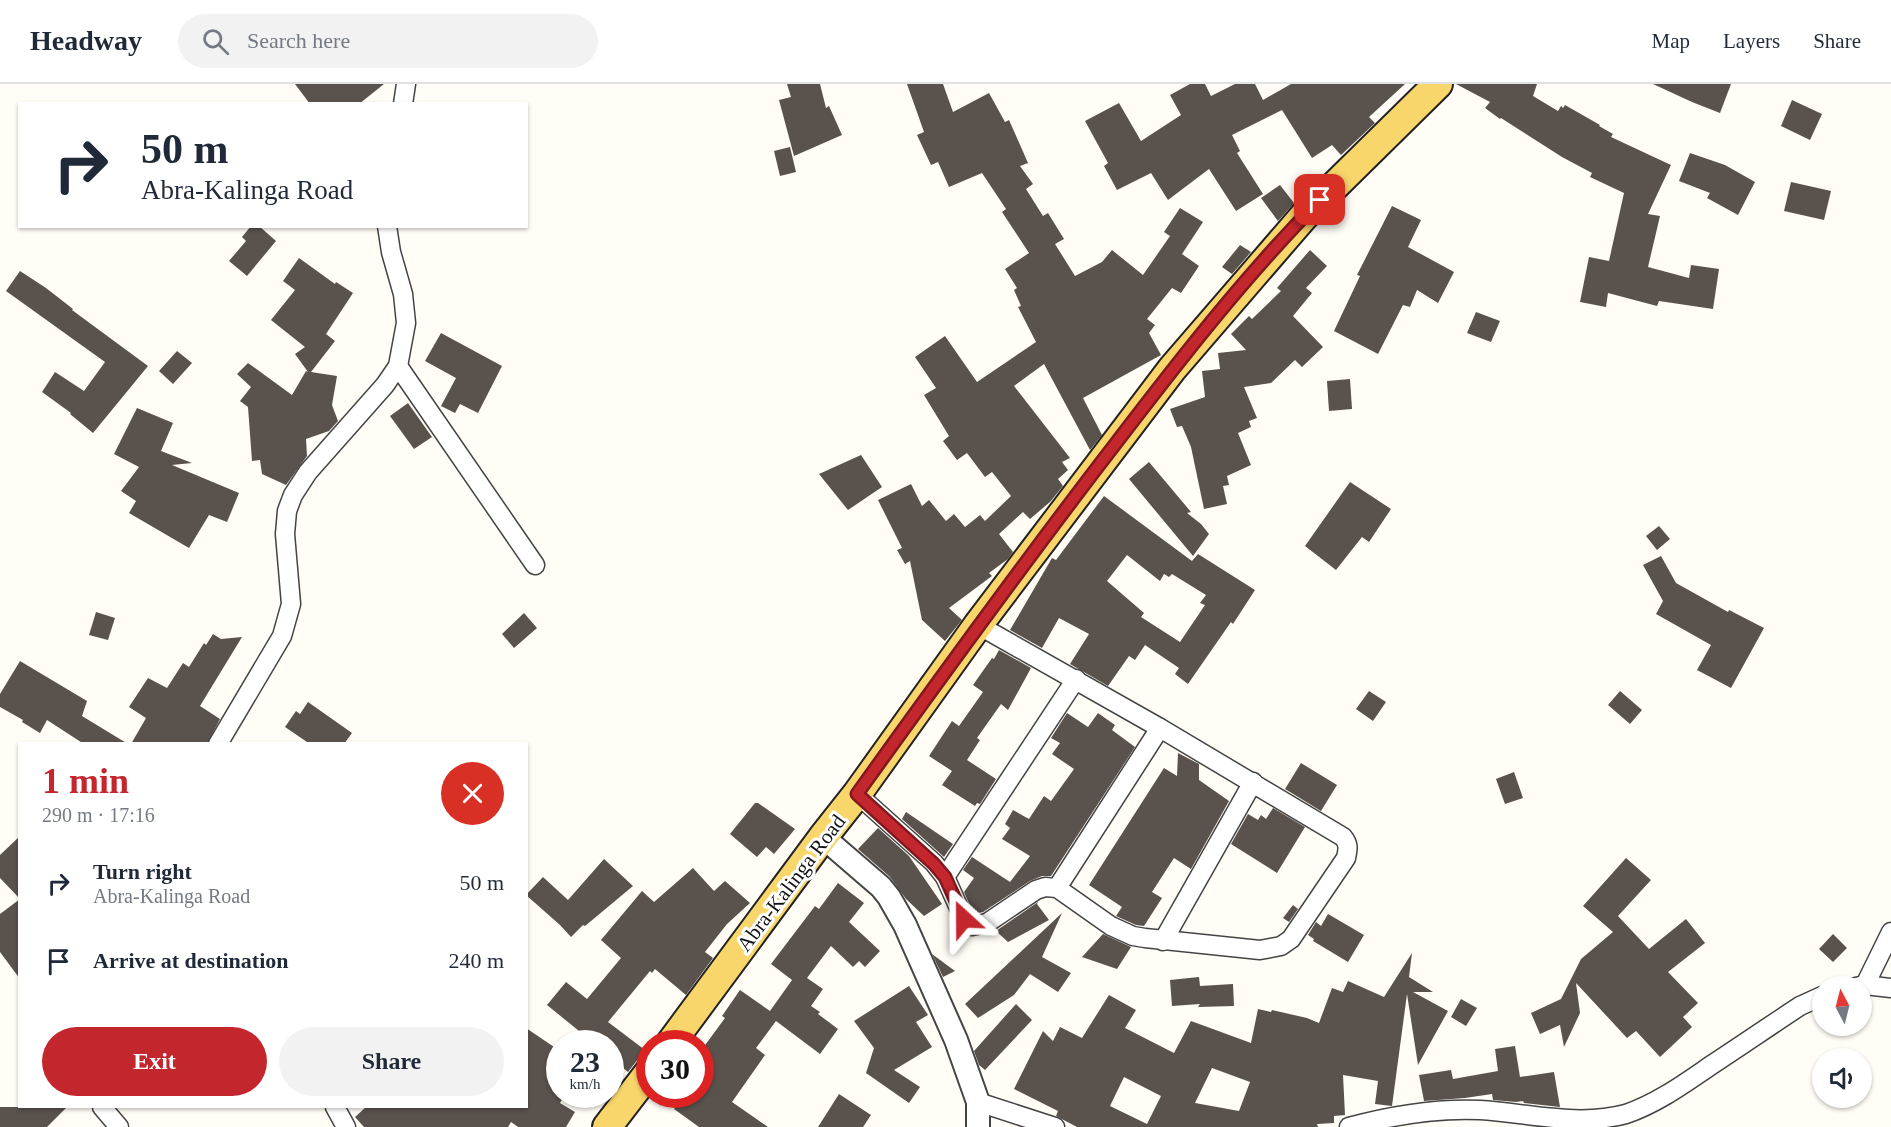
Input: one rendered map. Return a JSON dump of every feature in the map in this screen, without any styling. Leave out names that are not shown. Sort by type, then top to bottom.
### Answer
[{"type":"main road","name":"Abra-Kalinga Road","points":[[680,1030],[857,794],[978,625],[1172,369],[1304,216],[1438,84]]},
{"type":"main road","points":[[607,1127],[636,1089]]},
{"type":"street","points":[[403,102],[406,84]]},
{"type":"street","points":[[219,742],[282,636],[291,604],[285,534],[287,512],[293,495],[308,472],[385,385],[398,366],[406,323],[403,294],[391,252],[387,228]]},
{"type":"street","points":[[398,366],[535,565]]},
{"type":"street","points":[[857,794],[920,850],[945,877],[964,919],[972,926],[987,923],[1044,887],[1057,888],[1117,929],[1134,936],[1248,950],[1271,949],[1292,939],[1346,858],[1349,849],[1344,837],[1076,679],[978,625]]},
{"type":"street","points":[[945,877],[1076,679]]},
{"type":"street","points":[[1057,888],[1160,728]]},
{"type":"street","points":[[1163,941],[1253,782]]},
{"type":"street","points":[[823,837],[869,875],[890,897],[956,1040],[978,1102],[978,1127]]},
{"type":"street","points":[[1867,976],[1891,932]]},
{"type":"street","points":[[1872,987],[1891,988]]},
{"type":"street","points":[[1349,1127],[1379,1123],[1410,1112],[1442,1109],[1482,1110],[1544,1119],[1586,1120],[1624,1114],[1664,1097],[1800,1006],[1812,1001]]},
{"type":"street","points":[[978,1102],[1055,1127]]},
{"type":"street","points":[[103,1108],[119,1127]]},
{"type":"street","points":[[336,1108],[346,1127]]},
{"type":"building","points":[[295,84],[384,84],[362,102],[308,102]]},
{"type":"building","points":[[787,84],[820,84],[826,108],[829,106],[842,135],[794,156],[779,100],[791,97]]},
{"type":"building","points":[[907,84],[943,84],[953,112],[989,93],[1005,122],[1009,120],[1028,163],[1020,166],[1033,184],[1026,189],[1043,216],[1048,213],[1064,239],[1055,244],[1075,276],[1102,262],[1112,250],[1143,275],[1170,236],[1164,232],[1180,208],[1203,222],[1182,254],[1199,266],[1181,293],[1172,288],[1147,319],[1155,325],[1149,333],[1161,355],[1083,398],[1102,435],[1090,450],[1044,364],[1014,386],[1070,458],[1062,462],[1068,470],[1058,479],[1063,486],[1050,502],[1030,519],[1023,512],[999,534],[1013,552],[1008,559],[989,573],[992,576],[949,608],[962,620],[945,641],[922,620],[910,561],[905,564],[897,550],[902,548],[878,500],[911,484],[922,506],[929,500],[946,521],[954,514],[965,527],[980,515],[985,521],[1011,496],[992,472],[985,477],[967,453],[957,460],[943,441],[949,436],[924,395],[936,388],[915,357],[945,336],[977,382],[1036,342],[1018,307],[1021,306],[1014,290],[1017,288],[1005,269],[1029,253],[1002,212],[1006,209],[982,173],[949,187],[938,162],[931,165],[917,135],[924,132]]},
{"type":"building","points":[[1190,84],[1205,84],[1211,96],[1235,84],[1255,84],[1263,100],[1291,84],[1405,84],[1369,117],[1375,123],[1341,155],[1332,145],[1312,158],[1282,110],[1232,135],[1240,151],[1237,153],[1263,194],[1236,211],[1209,169],[1168,200],[1151,173],[1117,190],[1104,166],[1108,163],[1085,121],[1119,103],[1141,141],[1181,115],[1170,95]]},
{"type":"building","points":[[1456,84],[1537,84],[1533,96],[1558,111],[1561,106],[1563,108],[1565,105],[1613,134],[1611,137],[1671,165],[1648,214],[1660,216],[1648,267],[1689,278],[1691,265],[1719,269],[1713,309],[1659,301],[1657,306],[1608,293],[1606,307],[1580,302],[1589,257],[1609,261],[1624,193],[1590,177],[1592,173],[1500,119],[1485,108],[1490,102]]},
{"type":"building","points":[[1653,84],[1731,84],[1720,113]]},
{"type":"building","points":[[1792,100],[1822,114],[1810,140],[1781,126]]},
{"type":"building","points":[[790,147],[796,172],[780,176],[774,151]]},
{"type":"building","points":[[1690,153],[1725,165],[1755,182],[1738,215],[1707,198],[1710,193],[1679,181]]},
{"type":"building","points":[[1791,182],[1831,191],[1824,220],[1784,211]]},
{"type":"building","points":[[1280,185],[1294,203],[1278,221],[1261,198]]},
{"type":"building","points":[[1392,206],[1421,220],[1408,247],[1454,272],[1438,303],[1417,290],[1410,307],[1403,305],[1378,354],[1334,331],[1360,276],[1357,275]]},
{"type":"building","points":[[249,228],[261,228],[276,241],[247,276],[229,261],[246,241],[242,237]]},
{"type":"building","points":[[1240,245],[1251,252],[1232,274],[1222,267]]},
{"type":"building","points":[[1310,250],[1327,266],[1306,288],[1312,293],[1293,316],[1323,347],[1302,367],[1295,360],[1271,383],[1244,387],[1257,418],[1249,421],[1251,427],[1238,433],[1251,465],[1227,476],[1229,485],[1223,486],[1227,504],[1204,509],[1191,447],[1182,426],[1177,427],[1170,409],[1205,397],[1202,371],[1220,369],[1218,353],[1246,350],[1231,334],[1249,316],[1252,319],[1281,291],[1277,288]]},
{"type":"building","points":[[299,258],[335,284],[336,282],[353,293],[326,334],[335,341],[311,372],[337,376],[332,405],[338,421],[329,431],[306,439],[307,456],[286,485],[262,474],[260,460],[252,461],[248,407],[240,401],[251,387],[237,374],[248,363],[292,395],[306,371],[308,372],[295,354],[305,347],[271,320],[295,290],[283,281]]},
{"type":"building","points":[[20,271],[46,288],[148,366],[93,433],[71,413],[42,392],[55,372],[84,391],[105,362],[6,291]]},
{"type":"building","points":[[1476,312],[1500,321],[1491,342],[1467,333]]},
{"type":"building","points":[[441,333],[502,366],[478,413],[460,404],[455,413],[441,406],[456,378],[425,361]]},
{"type":"building","points":[[177,351],[192,363],[173,384],[159,371]]},
{"type":"building","points":[[1350,379],[1352,409],[1329,411],[1327,381]]},
{"type":"building","points":[[408,403],[432,437],[414,449],[390,416]]},
{"type":"building","points":[[137,408],[173,423],[161,451],[192,463],[172,465],[239,493],[227,522],[209,515],[189,548],[129,513],[136,501],[121,491],[139,467],[114,454]]},
{"type":"building","points":[[861,455],[882,487],[848,510],[819,474]]},
{"type":"building","points":[[1149,462],[1191,512],[1187,513],[1209,534],[1193,556],[1129,479]]},
{"type":"building","points":[[1350,482],[1391,509],[1369,542],[1362,537],[1336,570],[1305,546]]},
{"type":"building","points":[[1104,496],[1192,561],[1198,554],[1255,590],[1233,624],[1231,622],[1188,684],[1175,674],[1179,668],[1145,645],[1135,660],[1129,656],[1108,686],[1070,664],[1089,634],[1059,618],[1042,648],[1010,630],[1052,558],[1056,560]],"holes":[[[1127,555],[1160,581],[1164,574],[1169,577],[1172,574],[1206,595],[1200,603],[1205,605],[1180,642],[1141,617],[1144,613],[1107,581]]]},
{"type":"building","points":[[1659,526],[1670,539],[1657,550],[1646,536]]},
{"type":"building","points":[[1661,556],[1676,583],[1728,612],[1729,610],[1764,628],[1731,688],[1697,670],[1711,645],[1656,614],[1663,601],[1643,565]]},
{"type":"building","points":[[96,612],[115,618],[108,640],[89,635]]},
{"type":"building","points":[[524,613],[537,628],[514,648],[502,634]]},
{"type":"building","points":[[213,634],[221,639],[242,637],[200,706],[220,719],[208,742],[132,742],[146,718],[129,707],[148,678],[167,688],[183,663],[189,667],[204,643],[206,645]]},
{"type":"building","points":[[999,650],[1031,668],[1008,710],[1001,704],[977,738],[980,740],[967,760],[996,779],[980,804],[977,803],[975,806],[942,785],[952,771],[929,756],[952,721],[959,726],[983,692],[973,685]]},
{"type":"building","points":[[20,661],[87,701],[82,716],[125,742],[81,742],[47,720],[40,733],[0,707],[0,694]]},
{"type":"building","points":[[1369,691],[1386,702],[1373,721],[1356,709]]},
{"type":"building","points":[[1620,691],[1642,710],[1630,724],[1608,705]]},
{"type":"building","points":[[308,702],[352,733],[345,742],[307,742],[285,727],[296,711],[300,714]]},
{"type":"building","points":[[1067,713],[1088,727],[1098,713],[1115,725],[1112,730],[1135,747],[1051,876],[1042,876],[1030,881],[983,912],[977,913],[971,908],[964,892],[974,878],[963,870],[972,857],[1010,882],[1030,856],[1002,839],[1010,828],[1005,824],[1013,810],[1029,819],[1044,796],[1051,801],[1074,769],[1052,754],[1060,743],[1051,738]]},
{"type":"building","points":[[1178,753],[1199,764],[1199,780],[1229,801],[1191,869],[1174,858],[1152,892],[1162,898],[1144,926],[1136,925],[1116,916],[1122,907],[1089,885],[1164,768],[1177,776]]},
{"type":"building","points":[[1301,763],[1337,785],[1321,811],[1285,789]]},
{"type":"building","points":[[1514,772],[1523,798],[1505,804],[1496,779]]},
{"type":"building","points":[[755,803],[795,829],[774,854],[766,847],[757,857],[730,834]]},
{"type":"building","points":[[1273,808],[1305,827],[1277,873],[1231,844],[1248,814],[1258,820],[1261,815],[1266,819]]},
{"type":"building","points":[[906,812],[953,844],[944,857],[902,819]]},
{"type":"building","points":[[878,828],[909,856],[942,904],[924,916],[906,899],[890,877],[858,849]]},
{"type":"building","points":[[18,838],[18,897],[0,878],[0,855]]},
{"type":"building","points":[[1626,858],[1651,880],[1618,916],[1649,949],[1686,919],[1705,943],[1668,972],[1698,1003],[1683,1017],[1692,1027],[1660,1057],[1636,1031],[1627,1038],[1576,983],[1580,1013],[1564,1047],[1560,1025],[1540,1034],[1531,1013],[1561,999],[1581,959],[1613,932],[1583,906]]},
{"type":"building","points":[[604,859],[633,886],[571,937],[528,897],[528,893],[543,877],[568,900]]},
{"type":"building","points":[[693,868],[714,891],[725,881],[750,903],[727,924],[705,952],[713,958],[686,995],[655,969],[652,973],[650,971],[608,1022],[619,1030],[578,1030],[547,1005],[566,982],[587,999],[621,958],[601,940],[642,891],[654,902]]},
{"type":"building","points":[[838,883],[864,903],[849,922],[880,951],[865,967],[859,961],[853,967],[831,946],[807,978],[823,989],[811,1006],[838,1029],[820,1054],[776,1021],[756,1048],[765,1055],[732,1102],[768,1127],[699,1127],[674,1109],[714,1108],[714,1033],[725,1018],[722,1016],[740,990],[770,1011],[792,980],[771,964],[815,906],[819,909]]},
{"type":"building","points":[[18,900],[18,976],[0,952],[0,914]]},
{"type":"building","points":[[1038,902],[1037,904],[1049,920],[1008,942],[996,931]]},
{"type":"building","points":[[1293,905],[1298,909],[1289,922],[1283,918]]},
{"type":"building","points":[[1062,913],[1042,957],[1071,973],[1058,992],[1030,974],[1014,995],[978,1018],[965,1004]]},
{"type":"building","points":[[1328,914],[1364,935],[1348,962],[1313,941],[1314,939],[1308,935],[1316,922],[1321,926]]},
{"type":"building","points":[[1103,934],[1131,947],[1117,969],[1082,957]]},
{"type":"building","points":[[1833,934],[1847,948],[1833,962],[1819,949]]},
{"type":"building","points":[[1412,953],[1409,977],[1433,992],[1413,992],[1448,1011],[1418,1065],[1407,994],[1392,1106],[1375,1104],[1378,1081],[1343,1075],[1345,1115],[1334,1116],[1334,1123],[1317,1124],[1318,1127],[1077,1127],[1056,1116],[1058,1111],[1014,1089],[1043,1031],[1053,1041],[1060,1027],[1082,1038],[1109,995],[1136,1010],[1125,1028],[1174,1053],[1191,1021],[1251,1043],[1258,1009],[1307,1018],[1319,1023],[1332,988],[1343,992],[1348,981],[1384,997]],"holes":[[[1212,1068],[1250,1082],[1239,1111],[1195,1103]],[[1124,1077],[1161,1096],[1147,1124],[1110,1106]]]},
{"type":"building","points":[[932,954],[955,971],[943,977]]},
{"type":"building","points":[[1199,977],[1200,986],[1233,984],[1234,1006],[1198,1007],[1200,1004],[1172,1006],[1170,980]]},
{"type":"building","points":[[909,986],[928,1015],[916,1022],[932,1047],[894,1070],[920,1087],[909,1103],[866,1073],[874,1048],[854,1021]]},
{"type":"building","points":[[1461,999],[1477,1008],[1466,1026],[1451,1017]]},
{"type":"building","points":[[1016,1004],[1032,1020],[985,1070],[979,1065],[974,1051]]},
{"type":"building","points":[[528,1029],[546,1042],[546,1108],[568,1108],[575,1112],[566,1127],[518,1127],[511,1122],[508,1127],[364,1127],[355,1117],[365,1108],[528,1108]]},
{"type":"building","points":[[624,1034],[636,1043],[636,1062],[628,1072],[624,1069]]},
{"type":"building","points":[[1515,1046],[1520,1077],[1554,1072],[1560,1107],[1524,1103],[1523,1101],[1493,1100],[1492,1094],[1424,1101],[1419,1075],[1451,1070],[1453,1079],[1498,1071],[1495,1049]]},
{"type":"building","points":[[839,1094],[871,1115],[863,1127],[818,1127]]},
{"type":"building","points":[[0,1107],[66,1108],[47,1127],[0,1127]]},
{"type":"route","points":[[964,919],[945,877],[934,864],[857,794],[978,625],[1172,369],[1222,309],[1320,200]]}]
